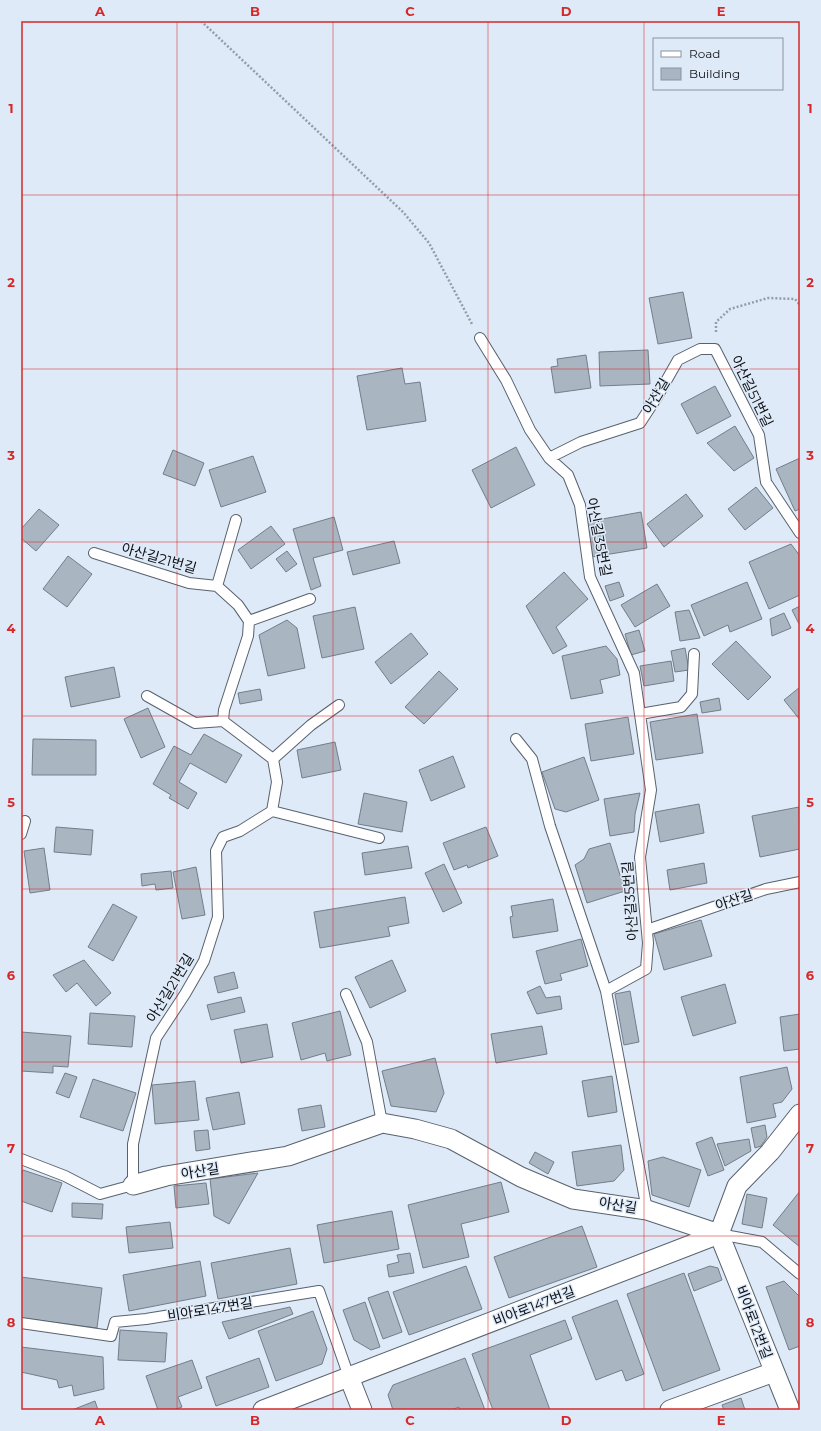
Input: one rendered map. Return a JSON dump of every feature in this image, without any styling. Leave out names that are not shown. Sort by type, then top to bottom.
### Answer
[{"type":"street","points":[[719,1234],[737,1186],[770,1152],[800,1114]]},
{"type":"street","name":"아산길","points":[[133,1185],[166,1176],[288,1156],[382,1123],[415,1129],[450,1139],[521,1177],[573,1199],[647,1210],[719,1234]]},
{"type":"street","name":"비아로12번길","points":[[719,1234],[790,1410]]},
{"type":"street","name":"비아로147번길","points":[[263,1410],[719,1234]]},
{"type":"street","points":[[670,1410],[774,1372]]},
{"type":"street","name":"비아로147번길","points":[[349,1377],[362,1410]]},
{"type":"lane","name":"아산길35번길","points":[[480,338],[506,380],[530,430],[549,458],[568,475],[580,505],[590,577],[634,673],[651,790],[640,857],[648,943],[646,969],[606,991]]},
{"type":"lane","name":"아산길","points":[[549,458],[581,442],[640,423],[678,360],[700,349],[715,348]]},
{"type":"lane","name":"아산길51번길","points":[[715,348],[759,435],[766,482],[800,533]]},
{"type":"lane","points":[[223,721],[224,710],[248,636],[249,621],[238,605],[217,586],[236,520]]},
{"type":"lane","name":"아산길21번길","points":[[94,553],[190,583],[217,586]]},
{"type":"lane","points":[[249,621],[310,599]]},
{"type":"lane","points":[[640,714],[681,707],[692,694],[694,654]]},
{"type":"lane","points":[[147,696],[195,723],[223,721],[273,759],[278,782],[272,811],[379,838]]},
{"type":"lane","points":[[273,759],[311,725],[339,705]]},
{"type":"lane","points":[[516,739],[532,759],[550,826],[606,991],[647,1210]]},
{"type":"lane","name":"아산길21번길","points":[[133,1185],[133,1144],[156,1038],[185,994],[204,961],[218,917],[216,852],[223,837],[240,830],[272,811]]},
{"type":"lane","points":[[21,834],[25,821]]},
{"type":"lane","name":"아산길","points":[[647,930],[766,889],[800,882]]},
{"type":"lane","points":[[346,994],[367,1042],[382,1123]]},
{"type":"lane","name":"아산길","points":[[21,1159],[65,1176],[100,1194],[133,1185]]},
{"type":"lane","points":[[719,1234],[762,1242],[800,1274]]},
{"type":"lane","name":"비아로147번길","points":[[21,1324],[111,1336],[115,1322],[146,1319],[319,1290],[349,1377]]},
{"type":"path","points":[[201,21],[403,212],[429,243],[480,338]]},
{"type":"path","points":[[715,348],[716,322],[730,310],[768,298],[795,299],[800,305]]},
{"type":"building","points":[[683,292],[692,338],[658,344],[649,298]]},
{"type":"building","points":[[648,350],[650,384],[600,386],[599,352]]},
{"type":"building","points":[[586,355],[591,388],[555,393],[551,367],[558,366],[557,359]]},
{"type":"building","points":[[402,368],[405,384],[420,382],[426,421],[367,430],[357,376]]},
{"type":"building","points":[[715,386],[731,416],[697,434],[681,404]]},
{"type":"building","points":[[735,426],[754,458],[734,471],[707,443]]},
{"type":"building","points":[[516,447],[535,485],[491,508],[472,470]]},
{"type":"building","points":[[173,450],[204,463],[195,486],[163,474]]},
{"type":"building","points":[[253,456],[266,492],[221,507],[209,470]]},
{"type":"building","points":[[800,458],[800,509],[795,511],[776,469]]},
{"type":"building","points":[[756,487],[773,508],[745,530],[728,509]]},
{"type":"building","points":[[686,494],[703,516],[664,547],[647,524]]},
{"type":"building","points":[[39,509],[59,525],[36,551],[21,538],[21,529]]},
{"type":"building","points":[[641,512],[647,548],[592,557],[586,522]]},
{"type":"building","points":[[334,517],[343,550],[313,558],[321,586],[311,590],[293,529]]},
{"type":"building","points":[[271,526],[285,544],[251,569],[238,550]]},
{"type":"building","points":[[394,541],[400,563],[353,575],[347,552]]},
{"type":"building","points":[[791,544],[800,556],[800,595],[769,609],[749,562]]},
{"type":"building","points":[[287,551],[297,564],[286,572],[276,559]]},
{"type":"building","points":[[68,556],[92,574],[67,607],[43,589]]},
{"type":"building","points":[[564,572],[588,599],[556,627],[567,646],[553,654],[526,606]]},
{"type":"building","points":[[619,582],[624,596],[610,601],[605,586]]},
{"type":"building","points":[[747,582],[762,619],[730,632],[728,625],[704,636],[691,605]]},
{"type":"building","points":[[657,584],[670,606],[635,627],[621,605]]},
{"type":"building","points":[[800,606],[800,626],[792,610]]},
{"type":"building","points":[[355,607],[364,649],[322,658],[313,616]]},
{"type":"building","points":[[689,610],[700,638],[680,641],[675,612]]},
{"type":"building","points":[[784,613],[791,628],[772,636],[770,619]]},
{"type":"building","points":[[287,620],[297,628],[305,668],[268,676],[259,635]]},
{"type":"building","points":[[639,630],[645,651],[631,655],[625,634]]},
{"type":"building","points":[[411,633],[428,654],[391,684],[375,662]]},
{"type":"building","points":[[736,641],[771,677],[748,700],[712,664]]},
{"type":"building","points":[[606,646],[617,659],[620,675],[600,680],[603,693],[571,699],[562,656]]},
{"type":"building","points":[[685,648],[689,670],[675,672],[671,651]]},
{"type":"building","points":[[671,661],[674,681],[644,686],[640,666]]},
{"type":"building","points":[[114,667],[120,697],[71,707],[65,677]]},
{"type":"building","points":[[439,671],[458,689],[424,724],[405,707]]},
{"type":"building","points":[[800,687],[800,720],[784,700]]},
{"type":"building","points":[[260,689],[262,700],[240,704],[238,693]]},
{"type":"building","points":[[719,698],[721,710],[702,713],[700,702]]},
{"type":"building","points":[[148,708],[165,747],[141,758],[124,719]]},
{"type":"building","points":[[697,714],[703,753],[656,760],[650,722]]},
{"type":"building","points":[[628,717],[634,754],[591,761],[585,724]]},
{"type":"building","points":[[204,734],[242,755],[226,783],[190,763],[179,782],[197,793],[188,809],[169,798],[171,795],[153,784],[174,746],[191,755]]},
{"type":"building","points":[[33,739],[96,740],[96,775],[32,775]]},
{"type":"building","points":[[335,742],[341,770],[302,778],[297,750]]},
{"type":"building","points":[[453,756],[465,787],[431,801],[419,770]]},
{"type":"building","points":[[584,757],[599,800],[566,812],[555,809],[542,772]]},
{"type":"building","points":[[364,793],[407,802],[402,832],[358,824]]},
{"type":"building","points":[[640,793],[635,814],[634,832],[610,836],[604,799]]},
{"type":"building","points":[[699,804],[704,833],[660,842],[655,812]]},
{"type":"building","points":[[799,807],[800,849],[760,857],[752,816]]},
{"type":"building","points":[[56,827],[93,830],[91,855],[54,852]]},
{"type":"building","points":[[486,827],[498,856],[468,868],[467,865],[454,870],[443,843]]},
{"type":"building","points":[[610,843],[625,891],[587,903],[575,865],[584,859],[589,849]]},
{"type":"building","points":[[408,846],[412,868],[365,875],[362,853]]},
{"type":"building","points":[[44,848],[50,890],[30,893],[24,851]]},
{"type":"building","points":[[704,863],[707,883],[670,890],[667,870]]},
{"type":"building","points":[[444,864],[462,903],[443,912],[425,873]]},
{"type":"building","points":[[196,867],[205,915],[182,919],[173,872]]},
{"type":"building","points":[[171,871],[173,888],[156,890],[155,884],[142,886],[141,874]]},
{"type":"building","points":[[405,897],[409,923],[388,927],[390,936],[320,948],[314,912]]},
{"type":"building","points":[[553,899],[558,931],[513,938],[510,917],[513,916],[511,906]]},
{"type":"building","points":[[113,904],[137,917],[113,961],[88,947]]},
{"type":"building","points":[[701,920],[712,956],[664,970],[654,934]]},
{"type":"building","points":[[581,939],[588,966],[560,974],[562,980],[545,984],[536,951]]},
{"type":"building","points":[[84,960],[111,993],[96,1006],[77,983],[66,992],[53,975]]},
{"type":"building","points":[[392,960],[406,991],[370,1008],[355,977]]},
{"type":"building","points":[[234,972],[238,988],[218,993],[214,977]]},
{"type":"building","points":[[725,984],[736,1023],[693,1036],[681,997]]},
{"type":"building","points":[[540,986],[546,998],[560,996],[562,1009],[537,1014],[527,992]]},
{"type":"building","points":[[630,991],[639,1042],[624,1045],[615,994]]},
{"type":"building","points":[[241,997],[245,1012],[211,1020],[207,1005]]},
{"type":"building","points":[[340,1011],[351,1055],[327,1061],[325,1053],[301,1060],[292,1023]]},
{"type":"building","points":[[90,1013],[135,1016],[132,1047],[88,1044]]},
{"type":"building","points":[[800,1014],[800,1049],[784,1051],[780,1017]]},
{"type":"building","points":[[267,1024],[273,1057],[241,1063],[234,1030]]},
{"type":"building","points":[[542,1026],[547,1054],[496,1063],[491,1034]]},
{"type":"building","points":[[21,1032],[71,1036],[68,1067],[53,1066],[53,1073],[21,1071]]},
{"type":"building","points":[[435,1058],[444,1093],[436,1112],[391,1106],[382,1071]]},
{"type":"building","points":[[787,1067],[792,1089],[782,1102],[773,1104],[776,1117],[747,1123],[740,1077]]},
{"type":"building","points":[[65,1073],[77,1077],[69,1098],[56,1093]]},
{"type":"building","points":[[612,1076],[617,1112],[588,1117],[582,1081]]},
{"type":"building","points":[[93,1079],[136,1093],[123,1131],[80,1117]]},
{"type":"building","points":[[195,1081],[199,1120],[155,1124],[152,1085]]},
{"type":"building","points":[[239,1092],[245,1124],[213,1130],[206,1098]]},
{"type":"building","points":[[321,1105],[325,1127],[302,1131],[298,1109]]},
{"type":"building","points":[[765,1125],[767,1137],[761,1146],[755,1148],[751,1128]]},
{"type":"building","points":[[208,1130],[210,1149],[196,1151],[194,1131]]},
{"type":"building","points":[[712,1137],[724,1170],[708,1176],[696,1143]]},
{"type":"building","points":[[749,1139],[751,1151],[725,1166],[717,1144]]},
{"type":"building","points":[[621,1145],[624,1170],[614,1181],[577,1186],[572,1152]]},
{"type":"building","points":[[535,1152],[554,1162],[548,1174],[529,1163]]},
{"type":"building","points":[[663,1157],[701,1170],[689,1207],[652,1195],[648,1161]]},
{"type":"building","points":[[23,1170],[62,1183],[52,1212],[21,1201],[21,1175]]},
{"type":"building","points":[[258,1173],[229,1224],[214,1216],[210,1179]]},
{"type":"building","points":[[501,1182],[509,1212],[461,1224],[469,1257],[423,1268],[408,1205]]},
{"type":"building","points":[[206,1183],[209,1204],[176,1208],[174,1186]]},
{"type":"building","points":[[800,1191],[800,1247],[773,1225]]},
{"type":"building","points":[[747,1194],[767,1198],[762,1228],[742,1224]]},
{"type":"building","points":[[72,1203],[103,1204],[102,1219],[72,1217]]},
{"type":"building","points":[[392,1211],[399,1249],[324,1263],[317,1225]]},
{"type":"building","points":[[170,1222],[173,1248],[129,1253],[126,1227]]},
{"type":"building","points":[[582,1226],[597,1267],[509,1298],[494,1257]]},
{"type":"building","points":[[290,1248],[297,1284],[218,1299],[211,1263]]},
{"type":"building","points":[[410,1253],[414,1273],[389,1277],[387,1265],[399,1262],[397,1255]]},
{"type":"building","points":[[200,1261],[206,1296],[129,1311],[123,1275]]},
{"type":"building","points":[[466,1266],[482,1309],[409,1335],[393,1292]]},
{"type":"building","points":[[710,1266],[718,1268],[722,1280],[694,1291],[688,1274]]},
{"type":"building","points":[[684,1273],[720,1370],[663,1391],[627,1294]]},
{"type":"building","points":[[21,1277],[102,1288],[97,1328],[21,1318]]},
{"type":"building","points":[[784,1281],[800,1297],[800,1346],[789,1350],[766,1287]]},
{"type":"building","points":[[388,1291],[402,1332],[383,1339],[368,1298]]},
{"type":"building","points":[[617,1300],[644,1374],[626,1381],[622,1370],[596,1380],[572,1317]]},
{"type":"building","points":[[365,1302],[380,1347],[371,1350],[354,1340],[343,1310]]},
{"type":"building","points":[[290,1307],[293,1314],[229,1339],[222,1322]]},
{"type":"building","points":[[313,1311],[327,1349],[322,1364],[276,1381],[258,1331]]},
{"type":"building","points":[[565,1320],[572,1339],[530,1355],[550,1410],[493,1410],[472,1354]]},
{"type":"building","points":[[120,1330],[167,1333],[165,1362],[118,1360]]},
{"type":"building","points":[[21,1347],[103,1357],[104,1389],[74,1396],[72,1385],[59,1388],[57,1380],[21,1372]]},
{"type":"building","points":[[259,1358],[269,1387],[216,1406],[206,1377]]},
{"type":"building","points":[[465,1358],[485,1410],[460,1410],[459,1407],[451,1410],[393,1410],[388,1395],[393,1385]]},
{"type":"building","points":[[192,1360],[202,1388],[178,1397],[182,1407],[174,1410],[158,1410],[146,1376]]},
{"type":"building","points":[[741,1398],[745,1410],[724,1410],[722,1405]]},
{"type":"building","points":[[95,1401],[98,1410],[72,1410]]}]
